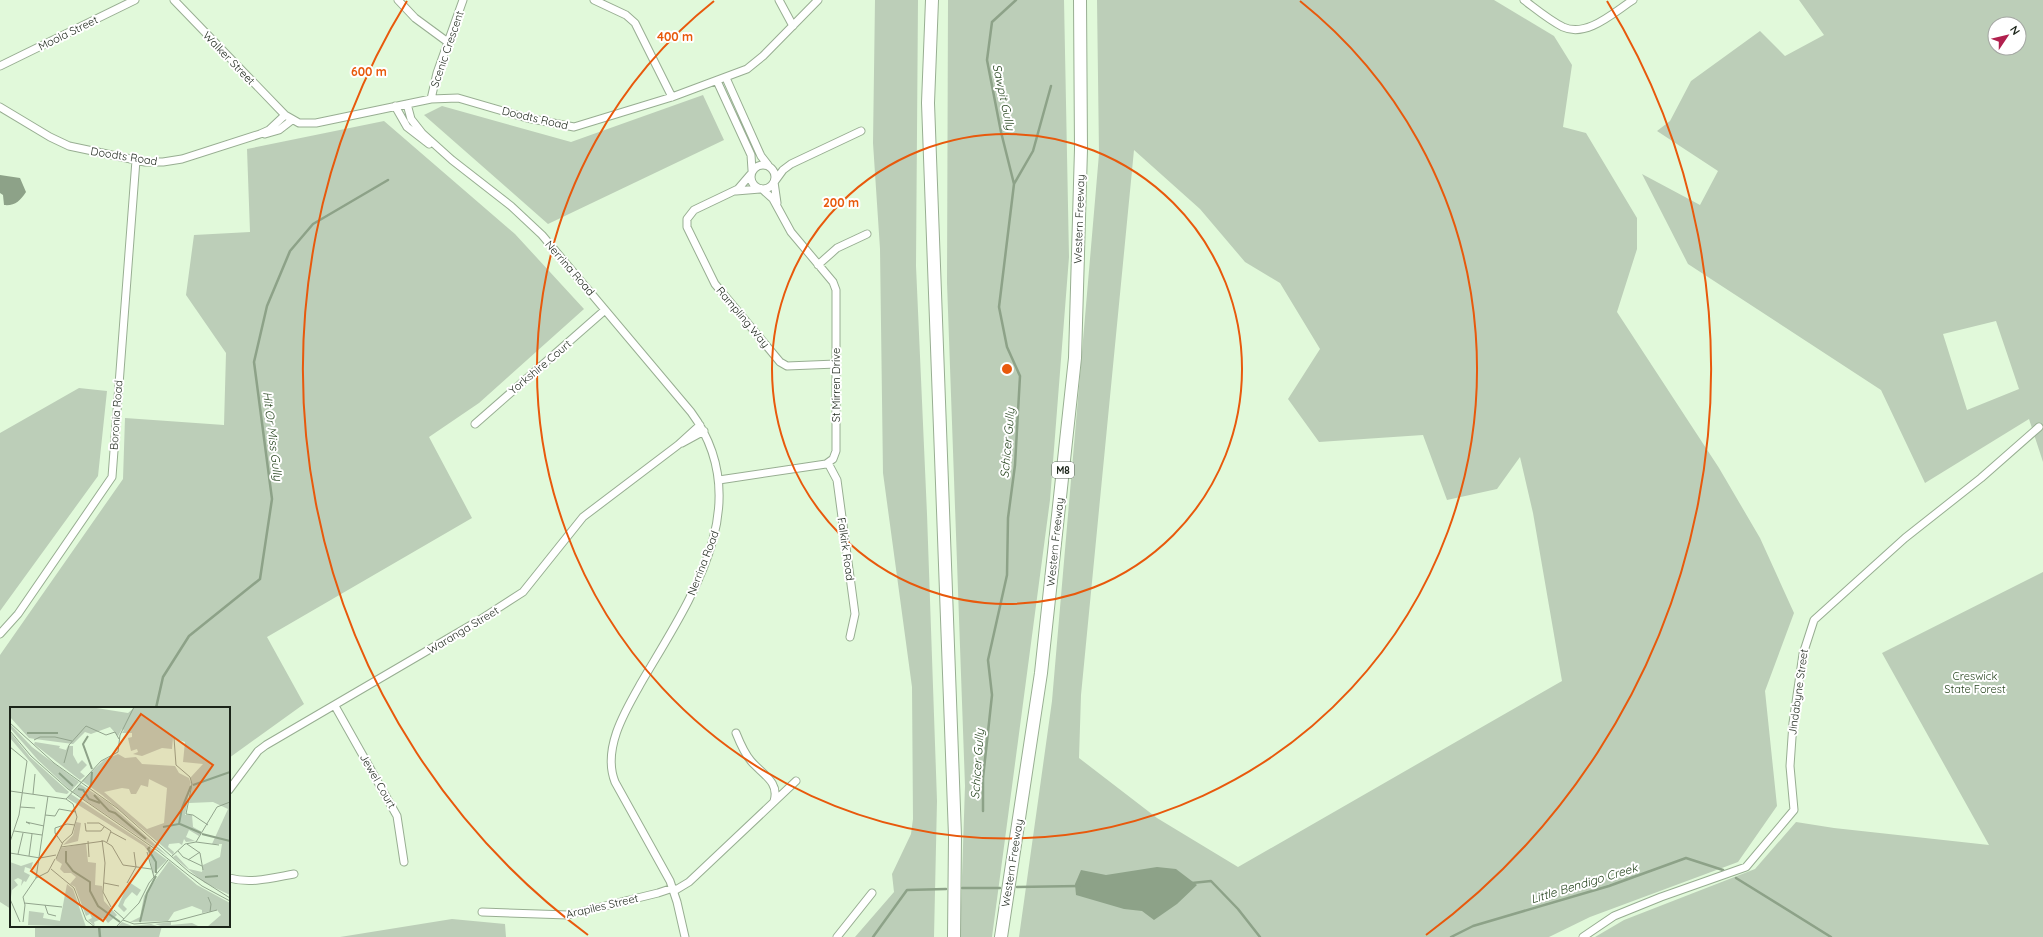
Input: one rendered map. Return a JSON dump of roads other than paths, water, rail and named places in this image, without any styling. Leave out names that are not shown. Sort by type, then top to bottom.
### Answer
[{"type":"highway","points":[[932,0],[928,103],[955,836],[954,937]]},
{"type":"highway","name":"Western Freeway","points":[[1001,937],[1041,673],[1074,358],[1082,149],[1080,0]]},
{"type":"street","name":"Moola Street","points":[[0,66],[135,0]]},
{"type":"street","name":"Walker Street","points":[[174,0],[285,115]]},
{"type":"street","points":[[398,0],[415,18],[449,43]]},
{"type":"street","name":"Scenic Crescent","points":[[431,99],[436,76],[449,43],[463,0]]},
{"type":"street","points":[[594,0],[624,11],[632,20],[640,31],[672,97]]},
{"type":"street","points":[[779,0],[793,26]]},
{"type":"street","name":"Doodts Road","points":[[0,107],[62,143],[83,150],[159,163],[178,160],[255,136],[267,131],[285,115],[302,124],[310,124],[431,99],[458,98],[527,118],[574,126],[672,97],[726,78],[755,64],[818,0]]},
{"type":"street","points":[[1524,0],[1560,25],[1570,29],[1589,27],[1633,0]]},
{"type":"street","points":[[726,78],[761,156],[775,173],[774,182]]},
{"type":"street","points":[[717,81],[751,155],[752,183],[761,189]]},
{"type":"street","name":"Nerrina Road","points":[[407,104],[416,127],[452,160]]},
{"type":"street","name":"Nerrina Road","points":[[395,106],[412,132],[452,160],[527,220],[606,310],[691,412],[702,428],[714,455],[719,480],[718,520],[703,569],[690,598],[628,706],[616,738],[612,754],[611,767],[615,782],[673,890],[685,937]]},
{"type":"street","name":"Doodts Road","points":[[255,136],[274,132],[292,120]]},
{"type":"street","points":[[732,192],[752,188],[769,188],[780,172],[791,164],[861,131]]},
{"type":"street","name":"Boronia Road","points":[[0,634],[18,614],[112,477],[136,160]]},
{"type":"street","points":[[732,192],[741,186],[760,164],[769,166],[791,164]]},
{"type":"street","name":"St Mirren Drive","points":[[774,182],[780,213]]},
{"type":"street","name":"St Mirren Drive","points":[[761,189],[773,199],[796,238],[832,282],[837,293],[836,451],[834,459],[828,463]]},
{"type":"street","name":"Rampling Way","points":[[732,192],[696,209],[687,219],[689,234],[715,284],[780,362],[787,366],[836,364]]},
{"type":"street","points":[[818,265],[837,248],[867,234]]},
{"type":"street","name":"Yorkshire Court","points":[[475,424],[606,310]]},
{"type":"street","name":"Jindabyne Street","points":[[1583,937],[1614,916],[1661,897],[1746,867],[1775,835],[1794,810],[1790,766],[1792,723],[1802,654],[1814,620],[1905,538],[1981,478],[2040,427]]},
{"type":"street","name":"Waranga Street","points":[[230,789],[262,748],[478,622],[523,592],[583,517],[702,428]]},
{"type":"street","points":[[719,480],[828,463]]},
{"type":"street","name":"Falkirk Road","points":[[828,463],[837,480],[853,600],[855,619],[850,636]]},
{"type":"street","name":"Jewel Court","points":[[335,706],[397,816],[404,862]]},
{"type":"street","points":[[736,733],[750,761],[774,785],[776,791],[774,801]]},
{"type":"street","name":"Arapiles Street","points":[[482,912],[568,915],[673,890],[689,882],[796,781]]},
{"type":"street","points":[[230,878],[251,881],[294,874]]},
{"type":"street","points":[[837,937],[872,893]]},
{"type":"waterway","name":"Sawpit Gully","points":[[1014,184],[1001,132],[987,60],[992,22],[1016,0]]},
{"type":"waterway","name":"Schicer Gully","points":[[983,811],[983,778],[992,695],[988,660],[1007,575],[1008,518],[1015,465],[1020,376],[1007,347],[999,307],[1014,184],[1033,151],[1051,86]]},
{"type":"waterway","name":"Hit Or Miss Gully","points":[[156,707],[163,677],[189,636],[260,579],[272,499],[254,362],[267,306],[290,251],[313,224],[388,180]]},
{"type":"waterway","name":"Little Bendigo Creek","points":[[1451,937],[1473,926],[1609,886],[1686,858],[1723,870]]},
{"type":"waterway","name":"Little Bendigo Creek","points":[[1736,878],[1831,937]]},
{"type":"waterway","name":"Little Bendigo Creek","points":[[1192,883],[1211,881],[1238,909],[1260,937]]},
{"type":"waterway","name":"Little Bendigo Creek","points":[[1017,887],[1079,886]]},
{"type":"waterway","name":"Little Bendigo Creek","points":[[962,888],[1000,888]]},
{"type":"waterway","name":"Little Bendigo Creek","points":[[873,937],[907,890],[946,889]]},
{"type":"waterway","name":"Hit Or Miss Gully","points":[[99,927],[100,937]]},
{"type":"park label","name":"Creswick State Forest","points":[[1975,682]]}]
